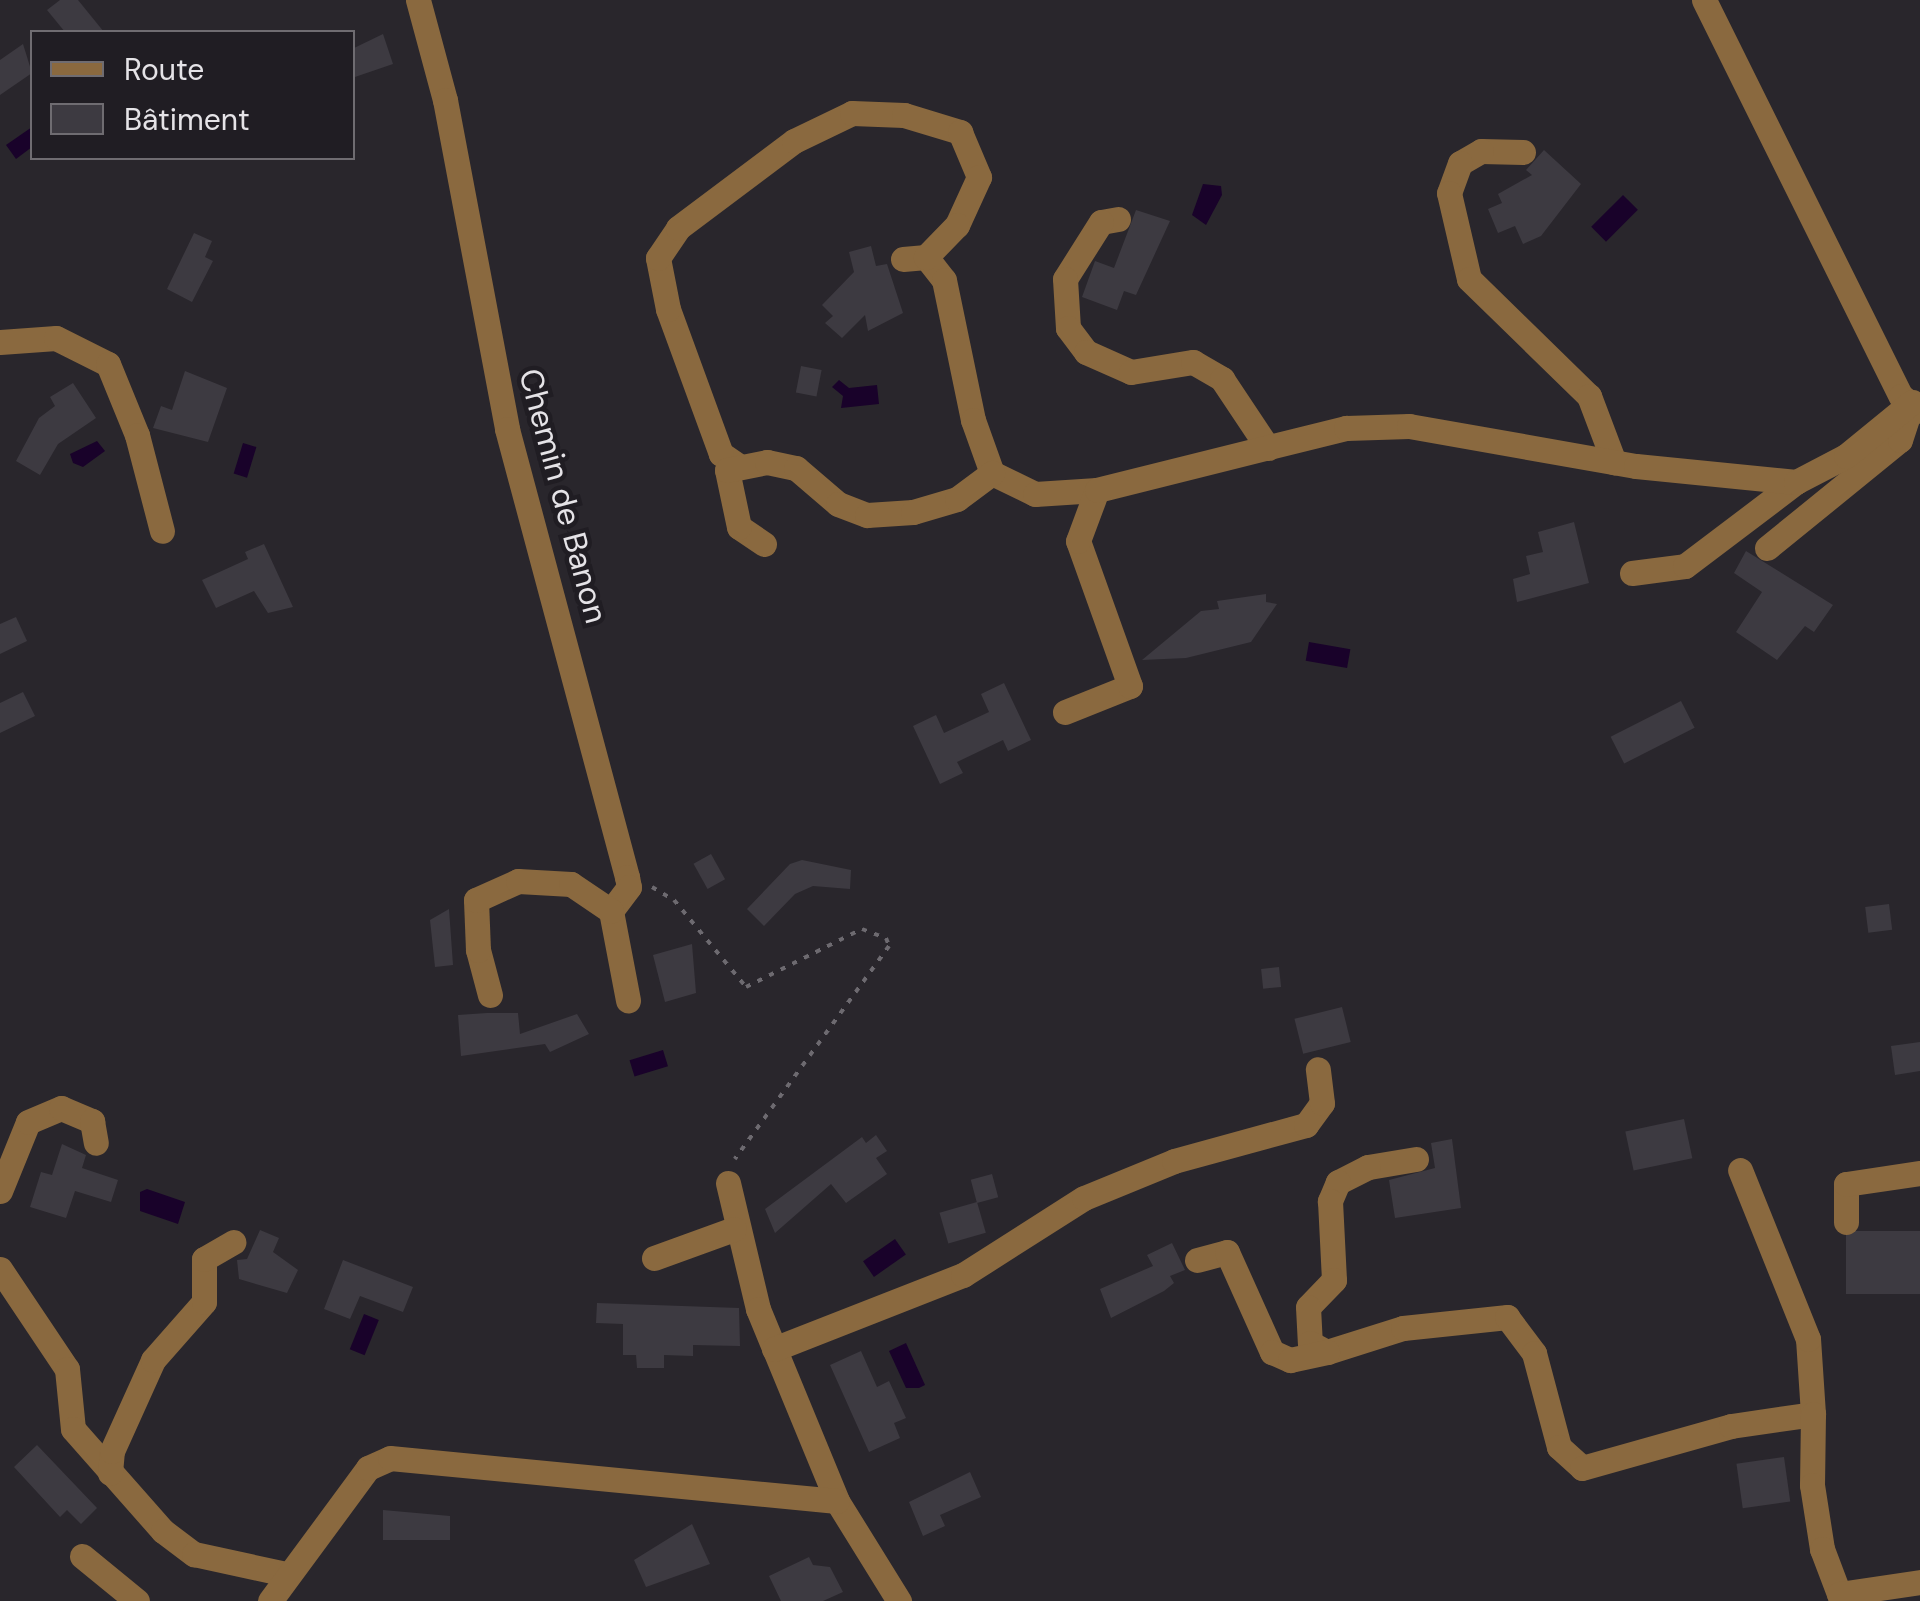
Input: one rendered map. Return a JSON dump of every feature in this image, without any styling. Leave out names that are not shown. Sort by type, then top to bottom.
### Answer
[{"type":"street","name":"Chemin de Banon","points":[[418,0],[445,100],[507,429],[627,877]]},
{"type":"street","points":[[1704,0],[1900,396],[1916,407]]},
{"type":"street","points":[[739,466],[721,454],[668,309],[658,258],[678,228],[794,141],[852,113],[904,115],[960,132],[979,177],[957,225],[914,258],[944,280],[972,420],[992,474],[1035,494],[1097,490],[1346,428],[1409,426],[1614,462],[1796,482]]},
{"type":"street","points":[[1523,152],[1481,152],[1460,163],[1450,193],[1469,279],[1589,396],[1614,462]]},
{"type":"street","points":[[1118,219],[1101,222],[1065,279],[1068,328],[1086,352],[1131,372],[1192,362],[1222,379],[1268,448]]},
{"type":"street","points":[[0,342],[56,338],[108,364],[138,435],[162,531]]},
{"type":"street","points":[[1632,573],[1685,566],[1796,482],[1846,456],[1916,407]]},
{"type":"street","points":[[1767,548],[1900,440],[1916,407]]},
{"type":"street","points":[[764,544],[739,527],[727,470],[767,462],[796,468],[838,504],[866,516],[914,512],[956,499],[992,474]]},
{"type":"street","points":[[1066,712],[1130,686],[1078,541],[1097,490]]},
{"type":"street","points":[[610,911],[629,887],[627,877]]},
{"type":"street","points":[[490,995],[478,950],[476,900],[518,881],[571,884],[610,911],[628,1000]]},
{"type":"street","points":[[774,1349],[963,1275],[1084,1198],[1174,1162],[1306,1125],[1322,1104],[1318,1069]]},
{"type":"street","points":[[0,1191],[28,1122],[60,1108],[92,1121],[96,1143]]},
{"type":"street","points":[[1327,1352],[1310,1343],[1308,1307],[1334,1280],[1330,1200],[1338,1182],[1368,1166],[1416,1159]]},
{"type":"street","points":[[1740,1170],[1808,1338],[1814,1414],[1812,1485],[1822,1548],[1839,1594],[1920,1582]]},
{"type":"street","points":[[1846,1222],[1846,1184],[1920,1173]]},
{"type":"street","points":[[728,1183],[734,1229],[748,1252],[758,1309],[774,1349],[837,1501],[899,1601]]},
{"type":"street","points":[[654,1258],[734,1229]]},
{"type":"street","points":[[110,1473],[112,1451],[153,1360],[204,1302],[204,1259],[234,1242]]},
{"type":"street","points":[[1197,1260],[1227,1252],[1272,1352],[1290,1360],[1403,1328],[1507,1317],[1534,1353],[1559,1447],[1582,1468],[1731,1426],[1814,1414]]},
{"type":"street","points":[[0,1269],[67,1369],[73,1429],[163,1531],[194,1554],[286,1574]]},
{"type":"street","points":[[270,1601],[286,1574],[368,1468],[390,1458],[837,1501]]},
{"type":"street","points":[[82,1556],[138,1601]]},
{"type":"path","points":[[627,877],[674,900],[746,987],[862,929],[886,938],[889,946],[741,1149],[728,1183]]},
{"type":"shaded area","points":[[30,128],[30,148],[16,159],[6,145]]},
{"type":"shaded area","points":[[1203,184],[1221,186],[1222,195],[1206,225],[1192,215]]},
{"type":"shaded area","points":[[1623,195],[1638,210],[1606,242],[1591,227]]},
{"type":"shaded area","points":[[839,380],[849,388],[877,385],[879,404],[841,408],[843,396],[832,387]]},
{"type":"shaded area","points":[[97,441],[105,451],[83,467],[73,463],[70,454]]},
{"type":"shaded area","points":[[243,443],[256,447],[247,478],[234,474]]},
{"type":"shaded area","points":[[1309,642],[1350,649],[1347,668],[1306,661]]},
{"type":"shaded area","points":[[663,1050],[668,1066],[634,1076],[630,1060]]},
{"type":"shaded area","points":[[147,1189],[185,1202],[178,1224],[140,1211],[140,1192]]},
{"type":"shaded area","points":[[895,1239],[906,1255],[874,1277],[863,1261]]},
{"type":"shaded area","points":[[364,1314],[379,1320],[365,1355],[350,1349]]},
{"type":"shaded area","points":[[906,1343],[925,1385],[919,1388],[906,1388],[889,1351]]},
{"type":"building","points":[[60,0],[78,0],[102,30],[63,30],[47,10]]},
{"type":"building","points":[[383,34],[393,64],[355,77],[355,48]]},
{"type":"building","points":[[23,44],[30,74],[0,95],[0,60]]},
{"type":"building","points":[[1544,150],[1581,184],[1541,236],[1523,244],[1515,226],[1498,233],[1488,209],[1502,203],[1498,194],[1532,175],[1526,170]]},
{"type":"building","points":[[1136,210],[1170,221],[1136,295],[1124,291],[1117,310],[1082,297],[1095,261],[1114,268]]},
{"type":"building","points":[[194,233],[212,241],[205,257],[213,261],[192,302],[167,289]]},
{"type":"building","points":[[871,246],[876,266],[887,264],[903,313],[868,331],[865,315],[842,338],[825,323],[833,316],[822,305],[854,272],[849,252]]},
{"type":"building","points":[[801,366],[822,370],[816,397],[796,393]]},
{"type":"building","points":[[185,371],[227,388],[208,442],[153,428],[161,406],[172,410]]},
{"type":"building","points":[[73,383],[96,418],[58,444],[40,475],[16,461],[39,418],[55,406],[50,397]]},
{"type":"building","points":[[1574,522],[1589,583],[1517,602],[1513,579],[1530,574],[1526,556],[1543,552],[1538,532]]},
{"type":"building","points":[[264,544],[293,607],[268,613],[254,591],[216,608],[202,580],[248,559],[245,552]]},
{"type":"building","points":[[1746,551],[1833,605],[1814,632],[1805,626],[1777,660],[1736,632],[1762,592],[1734,573]]},
{"type":"building","points":[[1266,594],[1266,602],[1277,604],[1251,642],[1186,658],[1142,660],[1201,611],[1219,609],[1217,601]]},
{"type":"building","points":[[16,617],[27,641],[0,654],[0,624]]},
{"type":"building","points":[[1004,683],[1031,740],[1008,751],[1003,740],[957,762],[963,773],[940,784],[913,726],[936,715],[944,733],[989,712],[981,694]]},
{"type":"building","points":[[23,692],[35,716],[0,733],[0,703]]},
{"type":"building","points":[[1681,701],[1695,728],[1624,764],[1611,737]]},
{"type":"building","points":[[711,854],[725,879],[708,889],[694,864]]},
{"type":"building","points":[[802,860],[851,870],[850,889],[813,886],[795,894],[764,926],[747,909],[790,864]]},
{"type":"building","points":[[1889,904],[1892,930],[1868,933],[1865,907]]},
{"type":"building","points":[[449,909],[453,965],[435,967],[430,920]]},
{"type":"building","points":[[692,944],[696,993],[665,1002],[653,955]]},
{"type":"building","points":[[1279,967],[1281,987],[1263,989],[1261,969]]},
{"type":"building","points":[[1342,1007],[1351,1042],[1303,1054],[1294,1019]]},
{"type":"building","points":[[518,1013],[520,1034],[577,1014],[589,1034],[550,1052],[545,1044],[461,1056],[458,1015]]},
{"type":"building","points":[[1920,1042],[1920,1071],[1895,1075],[1891,1046]]},
{"type":"building","points":[[1684,1119],[1692,1158],[1634,1171],[1625,1131]]},
{"type":"building","points":[[876,1135],[887,1151],[876,1158],[887,1174],[846,1203],[831,1184],[775,1233],[765,1209],[862,1137],[866,1143]]},
{"type":"building","points":[[1452,1139],[1461,1208],[1395,1218],[1389,1180],[1435,1168],[1431,1143]]},
{"type":"building","points":[[62,1144],[86,1155],[82,1168],[118,1180],[111,1202],[75,1191],[66,1218],[30,1207],[41,1172],[52,1175]]},
{"type":"building","points":[[992,1174],[998,1197],[977,1203],[971,1180]]},
{"type":"building","points":[[977,1202],[986,1233],[948,1244],[940,1213]]},
{"type":"building","points":[[260,1230],[279,1238],[273,1252],[298,1270],[287,1293],[239,1279],[237,1260],[247,1259]]},
{"type":"building","points":[[1846,1231],[1920,1231],[1920,1294],[1846,1294]]},
{"type":"building","points":[[1172,1243],[1185,1270],[1170,1276],[1174,1283],[1164,1291],[1111,1318],[1100,1289],[1153,1266],[1147,1255]]},
{"type":"building","points":[[343,1260],[413,1287],[403,1312],[360,1296],[350,1319],[324,1309]]},
{"type":"building","points":[[597,1303],[739,1308],[740,1346],[693,1345],[693,1356],[664,1355],[664,1368],[637,1368],[636,1355],[623,1355],[623,1324],[596,1323]]},
{"type":"building","points":[[861,1351],[877,1387],[889,1381],[906,1418],[894,1423],[900,1438],[869,1452],[830,1365]]},
{"type":"building","points":[[37,1445],[97,1508],[81,1524],[67,1510],[60,1517],[14,1467]]},
{"type":"building","points":[[1784,1457],[1790,1502],[1743,1508],[1736,1464]]},
{"type":"building","points":[[970,1472],[981,1497],[940,1515],[945,1526],[923,1536],[909,1502]]},
{"type":"building","points":[[383,1510],[450,1516],[450,1540],[383,1540]]},
{"type":"building","points":[[692,1524],[710,1564],[646,1587],[634,1560]]},
{"type":"building","points":[[809,1557],[813,1565],[830,1567],[843,1592],[823,1601],[781,1601],[769,1576]]}]
